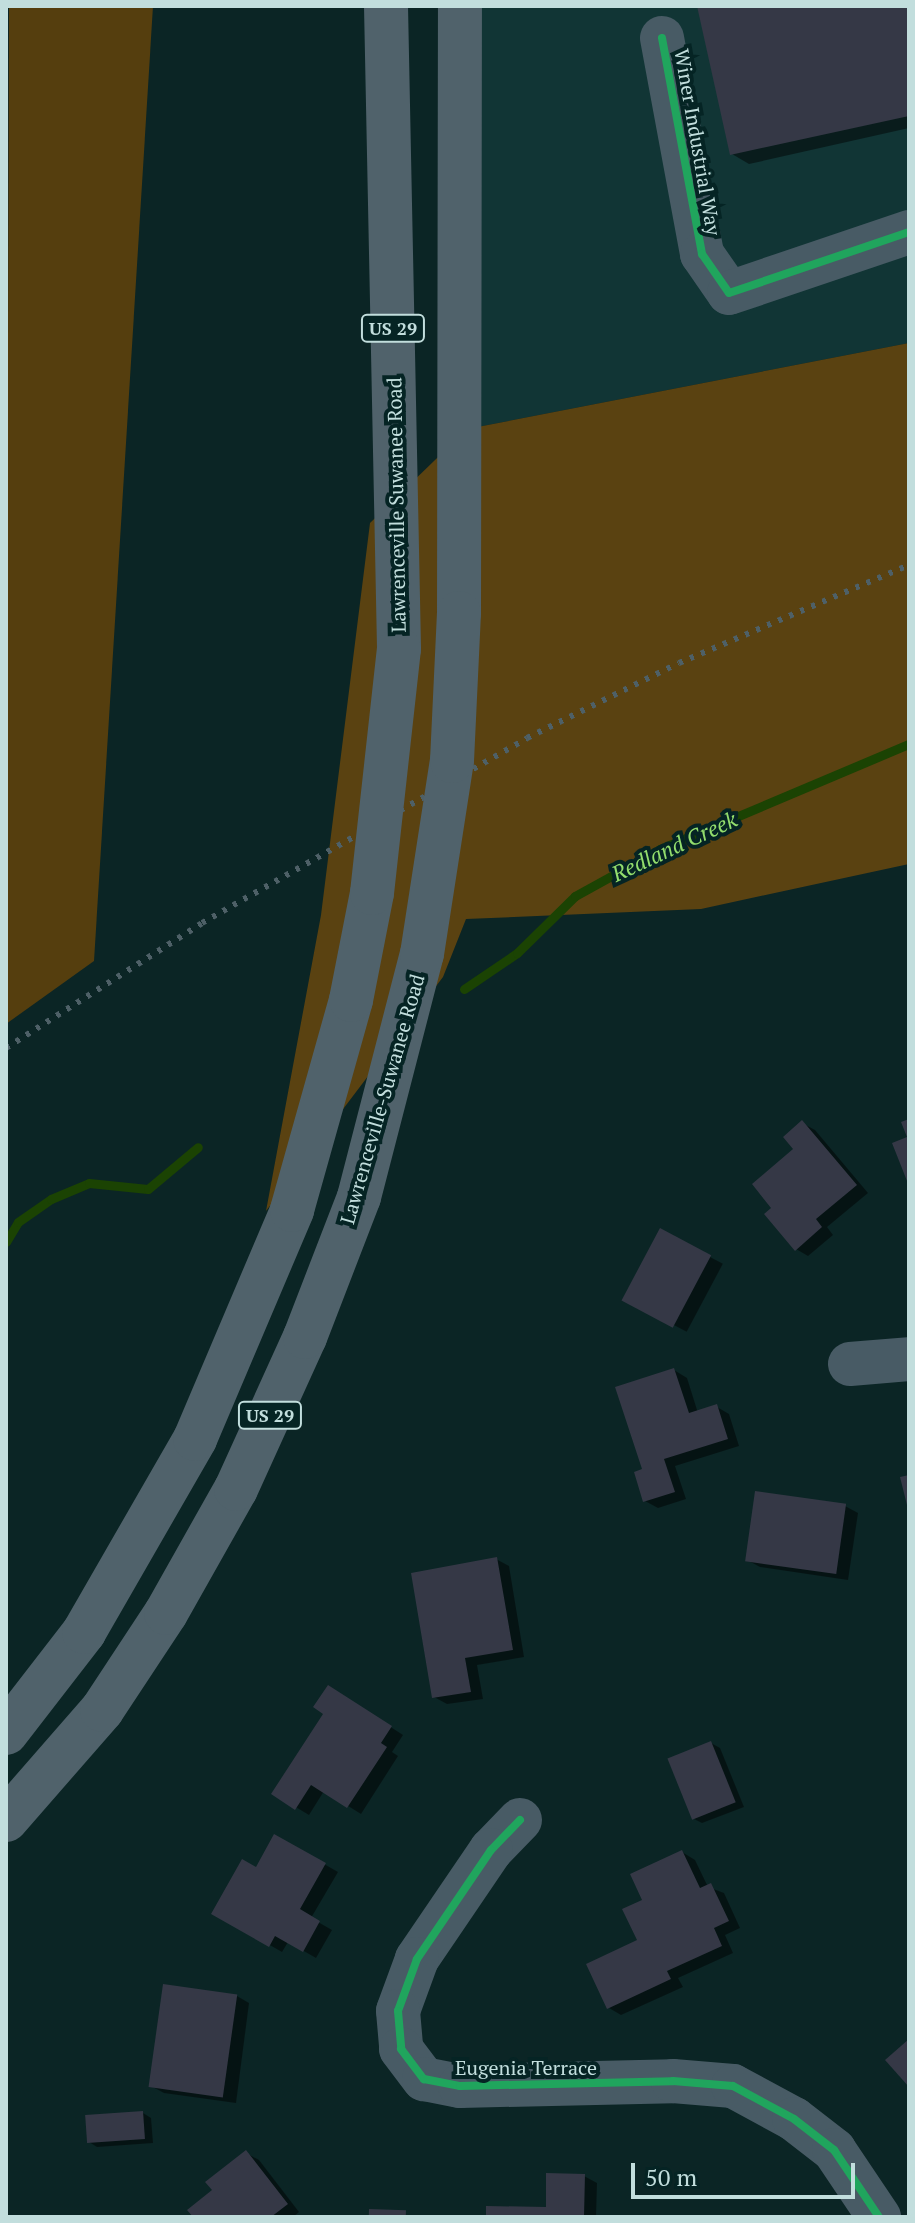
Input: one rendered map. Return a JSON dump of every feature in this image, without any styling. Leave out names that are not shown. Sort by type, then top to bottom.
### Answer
[{"type":"main road","name":"Lawrenceville Suwanee Road","points":[[6,1733],[84,1632],[195,1439],[292,1210],[351,1000],[377,862],[399,649],[386,6]]},
{"type":"main road","name":"Lawrenceville-Suwanee Road","points":[[6,1820],[102,1710],[166,1613],[236,1489],[305,1337],[359,1197],[422,954],[452,761],[459,613],[460,6]]},
{"type":"street","name":"Winer Industrial Way","points":[[662,38],[702,254],[729,293],[909,232]]},
{"type":"street","points":[[850,1364],[909,1359]]},
{"type":"street","name":"Eugenia Terrace","points":[[520,1820],[491,1850],[412,1972],[398,2011],[401,2049],[424,2079],[460,2086],[673,2081],[733,2086],[794,2119],[834,2150],[879,2217]]},
{"type":"shaded area","points":[[9,6],[153,6],[94,961],[6,1024]]},
{"type":"shaded area","points":[[455,6],[909,6],[909,343],[467,429]]},
{"type":"shaded area","points":[[909,343],[909,864],[701,909],[466,919],[443,977],[266,1211],[321,915],[370,523],[467,429]]},
{"type":"building","points":[[697,6],[909,6],[909,116],[730,155]]},
{"type":"building","points":[[909,1119],[909,1186],[892,1143],[907,1137],[901,1122]]},
{"type":"building","points":[[802,1120],[857,1185],[816,1219],[822,1227],[795,1251],[764,1214],[771,1208],[752,1184],[793,1149],[783,1137]]},
{"type":"building","points":[[660,1228],[711,1255],[673,1328],[622,1300]]},
{"type":"building","points":[[674,1368],[689,1413],[717,1404],[728,1439],[664,1459],[675,1492],[643,1502],[634,1472],[642,1469],[615,1387]]},
{"type":"building","points":[[909,1475],[909,1509],[908,1509],[900,1477]]},
{"type":"building","points":[[755,1491],[846,1504],[836,1574],[745,1561]]},
{"type":"building","points":[[497,1557],[513,1650],[465,1658],[471,1692],[432,1698],[411,1573]]},
{"type":"building","points":[[328,1685],[392,1726],[381,1743],[387,1747],[347,1808],[311,1785],[295,1810],[271,1794],[323,1714],[313,1707]]},
{"type":"building","points":[[711,1741],[736,1802],[692,1820],[667,1759]]},
{"type":"building","points":[[274,1834],[326,1863],[300,1909],[320,1921],[303,1952],[275,1936],[269,1947],[211,1914],[242,1859],[256,1867]]},
{"type":"building","points":[[682,1850],[700,1888],[711,1883],[729,1921],[714,1928],[722,1946],[667,1971],[671,1979],[607,2009],[586,1964],[637,1940],[622,1909],[642,1900],[630,1874]]},
{"type":"building","points":[[163,1984],[237,1994],[223,2097],[149,2087]]},
{"type":"building","points":[[909,2039],[909,2087],[885,2060]]},
{"type":"building","points":[[143,2111],[145,2139],[87,2143],[85,2115]]},
{"type":"building","points":[[246,2150],[288,2204],[271,2217],[193,2217],[187,2210],[212,2190],[205,2182]]},
{"type":"building","points":[[546,2173],[585,2174],[584,2217],[486,2217],[486,2206],[546,2207]]},
{"type":"building","points":[[369,2209],[406,2210],[406,2217],[369,2217]]},
{"type":"waterway","name":"Redland Creek","points":[[464,989],[517,953],[575,896],[660,849],[909,744]]},
{"type":"waterway","name":"Redland Creek","points":[[6,1242],[18,1222],[51,1199],[89,1183],[148,1189],[198,1147]]},
{"type":"railway","points":[[6,1048],[202,923],[527,738],[679,663],[909,565]]},
{"type":"cycle path","points":[[662,38],[702,254],[729,293],[909,232]]},
{"type":"cycle path","points":[[520,1820],[491,1850],[417,1959],[398,2011],[401,2049],[424,2079],[460,2086],[673,2081],[733,2086],[794,2119],[834,2150],[879,2217]]}]
